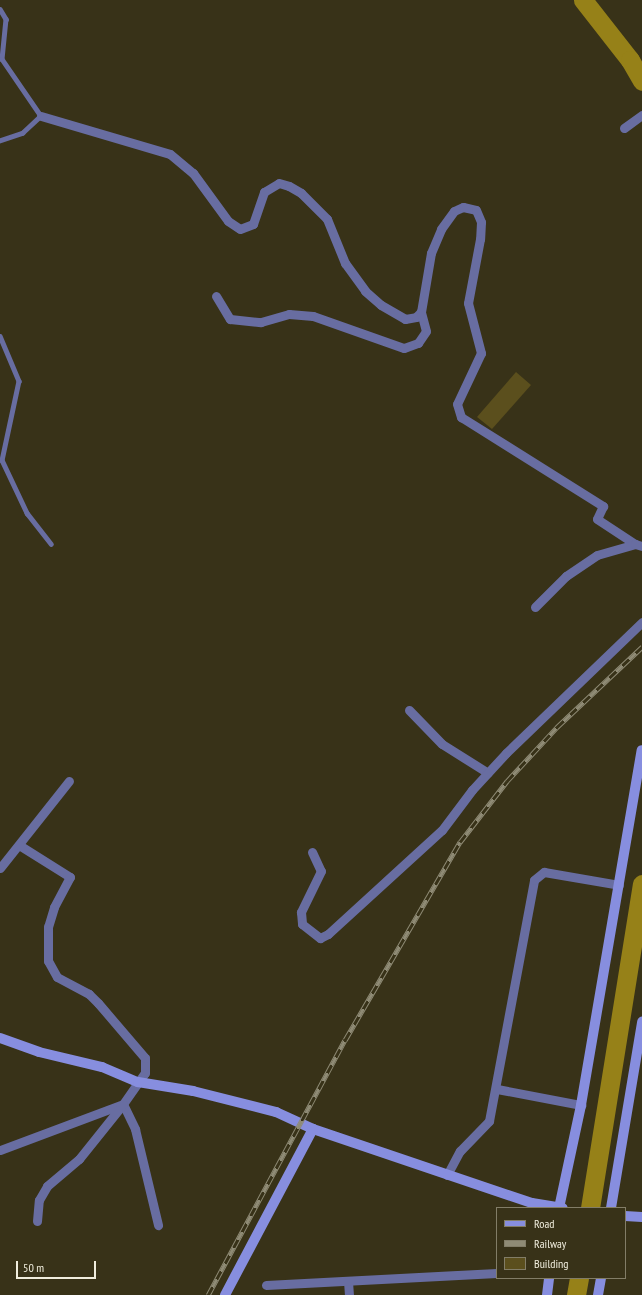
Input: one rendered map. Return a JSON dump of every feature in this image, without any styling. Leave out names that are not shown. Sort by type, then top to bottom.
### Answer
[{"type":"street","points":[[624,128],[642,115]]},
{"type":"street","points":[[41,116],[170,154],[193,173],[228,221],[240,229],[253,224],[264,192],[279,183],[289,186],[301,193],[327,219],[345,263],[365,291],[381,305],[406,319],[416,317],[421,312]]},
{"type":"street","points":[[216,296],[230,319],[261,322],[289,314],[313,316],[404,348],[418,343],[426,331],[421,312],[431,253],[441,229],[454,211],[470,207],[476,210],[481,222],[468,303],[482,353],[458,404],[462,417],[603,506],[597,519],[638,545]]},
{"type":"street","points":[[535,607],[580,565],[597,556],[638,545]]},
{"type":"street","points":[[312,852],[321,871],[301,912],[302,924],[320,938],[328,934],[442,830],[488,773],[642,622]]},
{"type":"street","points":[[409,710],[442,744],[488,773]]},
{"type":"street","points":[[559,1207],[581,1106],[642,750]]},
{"type":"street","points":[[0,868],[69,781]]},
{"type":"street","points":[[19,845],[70,877],[54,907],[48,927],[48,961],[56,977],[89,994],[145,1058],[145,1073],[123,1104],[79,1159],[47,1186],[39,1200],[37,1221]]},
{"type":"street","points":[[447,1174],[460,1151],[489,1122],[497,1089],[534,880],[544,872],[619,885]]},
{"type":"street","points":[[611,1207],[642,1022]]},
{"type":"street","points":[[0,1038],[39,1052],[102,1066],[138,1082],[193,1091],[254,1106],[313,1129],[532,1203],[554,1207]]},
{"type":"street","points":[[497,1089],[581,1106]]},
{"type":"street","points":[[0,1150],[123,1104]]},
{"type":"street","points":[[123,1104],[135,1129],[158,1225]]},
{"type":"street","points":[[225,1295],[313,1129]]},
{"type":"street","points":[[626,1216],[642,1217]]},
{"type":"street","points":[[266,1285],[496,1273]]},
{"type":"street","points":[[546,1295],[549,1279]]},
{"type":"street","points":[[598,1295],[601,1279]]},
{"type":"street","points":[[348,1281],[349,1295]]},
{"type":"lane","points":[[0,9],[6,19],[2,59],[41,116],[23,133],[0,141]]},
{"type":"lane","points":[[0,336],[19,381],[2,460],[27,513],[51,544]]},
{"type":"building","points":[[516,372],[531,385],[492,429],[477,417]]},
{"type":"waterway","points":[[583,0],[630,60],[642,81]]},
{"type":"waterway","points":[[590,1207],[642,884]]},
{"type":"waterway","points":[[576,1295],[579,1279]]},
{"type":"railway","points":[[208,1295],[345,1040],[460,842],[507,781],[557,727],[642,647]]}]
